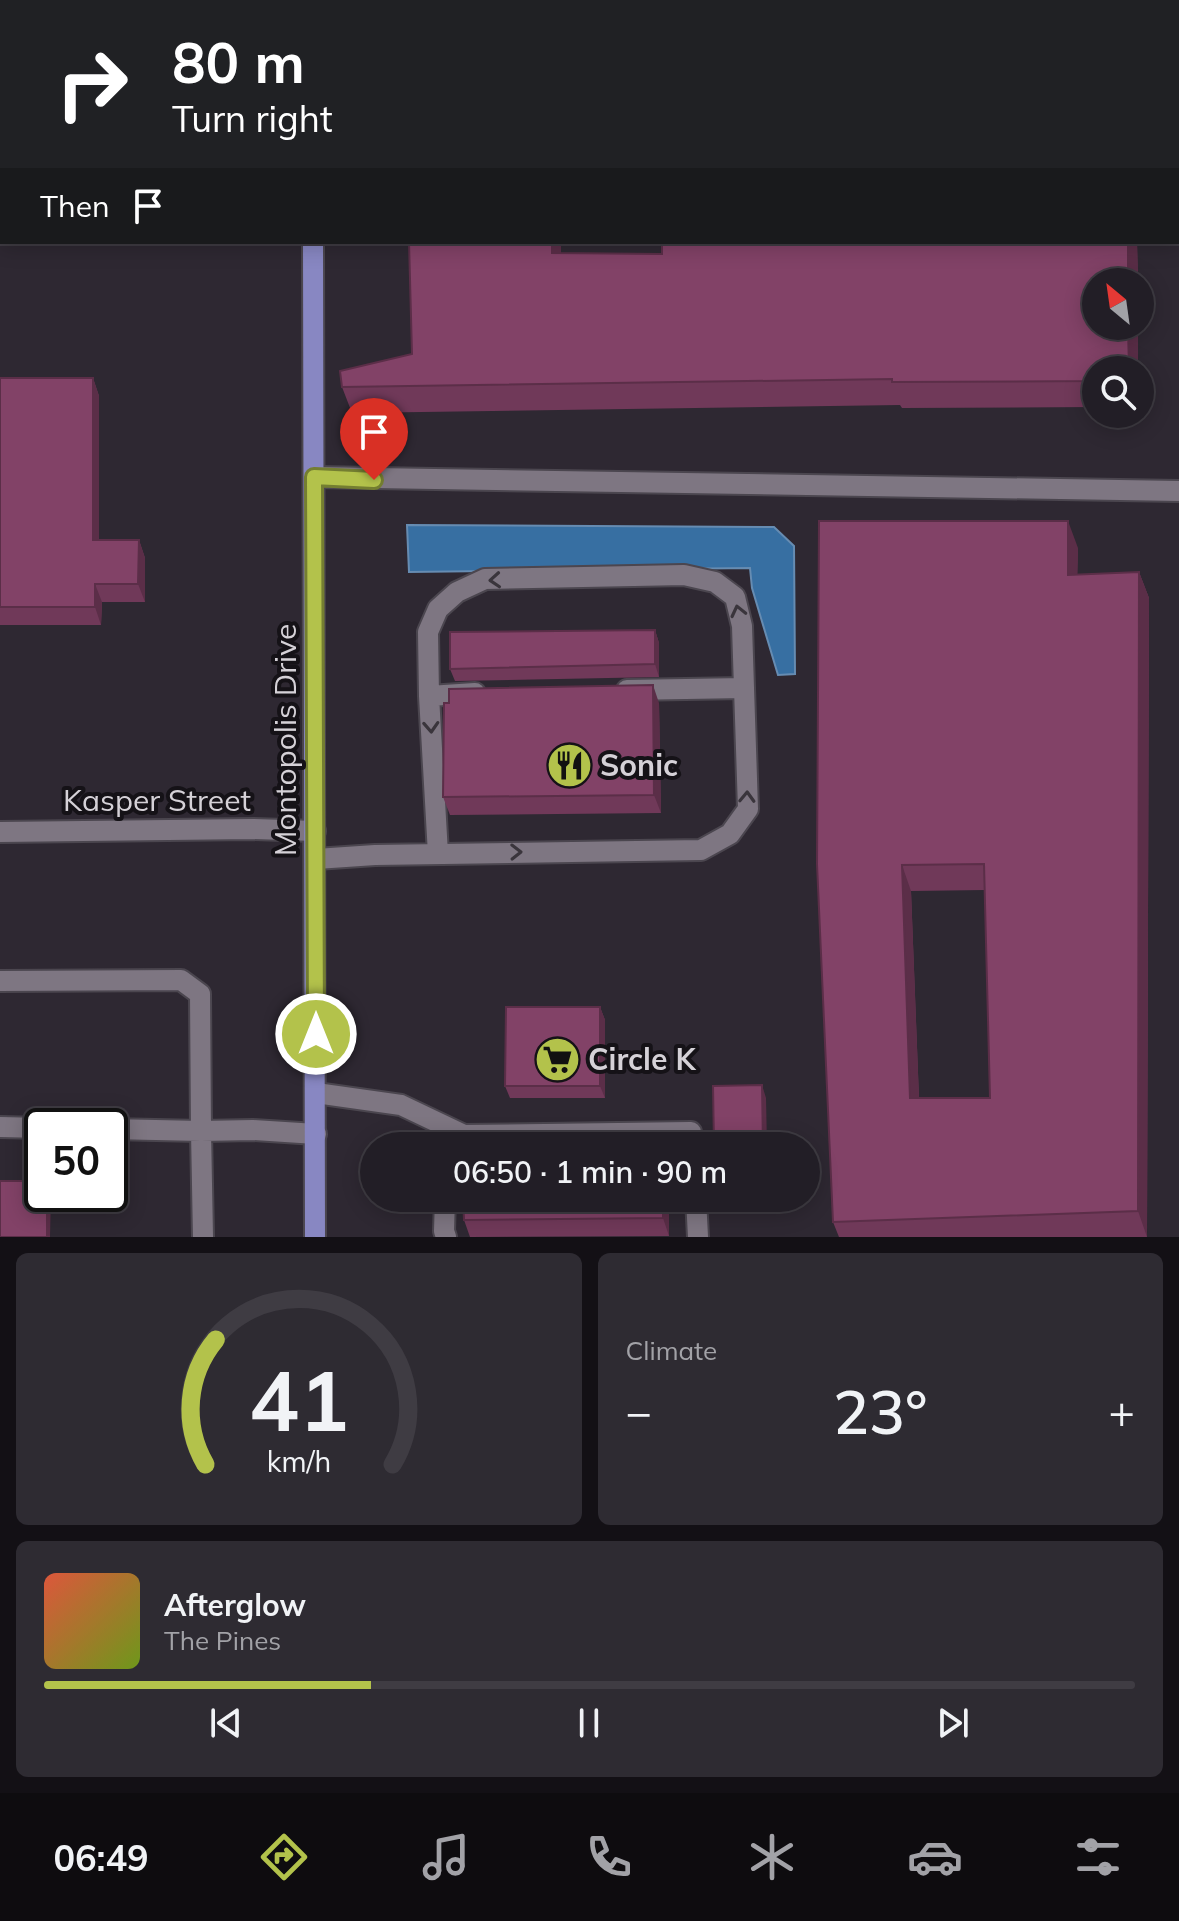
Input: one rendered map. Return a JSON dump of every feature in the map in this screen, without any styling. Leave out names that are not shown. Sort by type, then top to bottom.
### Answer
[{"type":"main road","name":"Montopolis Drive","points":[[313,244],[315,1237]]},
{"type":"street","points":[[314,477],[1179,491]]},
{"type":"street","points":[[316,859],[375,855],[701,850],[730,834],[748,809],[742,626],[735,597],[715,582],[684,575],[485,579],[457,592],[438,609],[428,632],[438,854]]},
{"type":"street","points":[[603,690],[744,688]]},
{"type":"street","points":[[429,696],[492,692]]},
{"type":"street","name":"Kasper Street","points":[[0,832],[315,831]]},
{"type":"street","points":[[0,981],[181,980],[200,994],[203,1237]]},
{"type":"street","points":[[316,1093],[401,1105],[441,1132]]},
{"type":"street","points":[[0,1127],[24,1128]]},
{"type":"street","points":[[128,1129],[253,1130],[316,1134]]},
{"type":"street","points":[[445,1212],[446,1237]]},
{"type":"street","points":[[697,1212],[698,1237]]},
{"type":"water","points":[[407,525],[774,527],[794,546],[795,674],[778,675],[752,588],[750,568],[409,572]]},
{"type":"building","points":[[409,244],[552,244],[552,253],[662,254],[662,244],[1128,244],[1128,268],[1082,268],[1082,340],[1128,340],[1129,356],[1082,356],[1082,381],[892,382],[892,379],[342,387],[340,371],[412,354]]},
{"type":"building","points":[[0,378],[93,378],[93,540],[139,540],[138,584],[95,584],[95,607],[0,607]]},
{"type":"building","points":[[819,521],[1068,521],[1068,575],[1139,572],[1138,1211],[833,1222],[817,864]],"holes":[[[984,864],[990,1098],[910,1098],[902,865]]]},
{"type":"building","points":[[655,630],[655,664],[450,669],[450,632]]},
{"type":"building","points":[[653,685],[654,795],[443,797],[444,703],[449,703],[449,689]]},
{"type":"building","name":"Circle K","points":[[506,1007],[600,1007],[600,1086],[505,1086]]},
{"type":"building","points":[[762,1085],[763,1132],[714,1132],[713,1086]]},
{"type":"building","points":[[0,1181],[24,1181],[24,1212],[47,1212],[47,1237],[0,1237]]},
{"type":"building","points":[[464,1212],[663,1212],[663,1218],[464,1220]]},
{"type":"place","name":"Sonic","points":[[569,765]]},
{"type":"place","name":"Circle K","points":[[557,1059]]},
{"type":"route","points":[[316,1034],[314,477],[374,480]]}]
